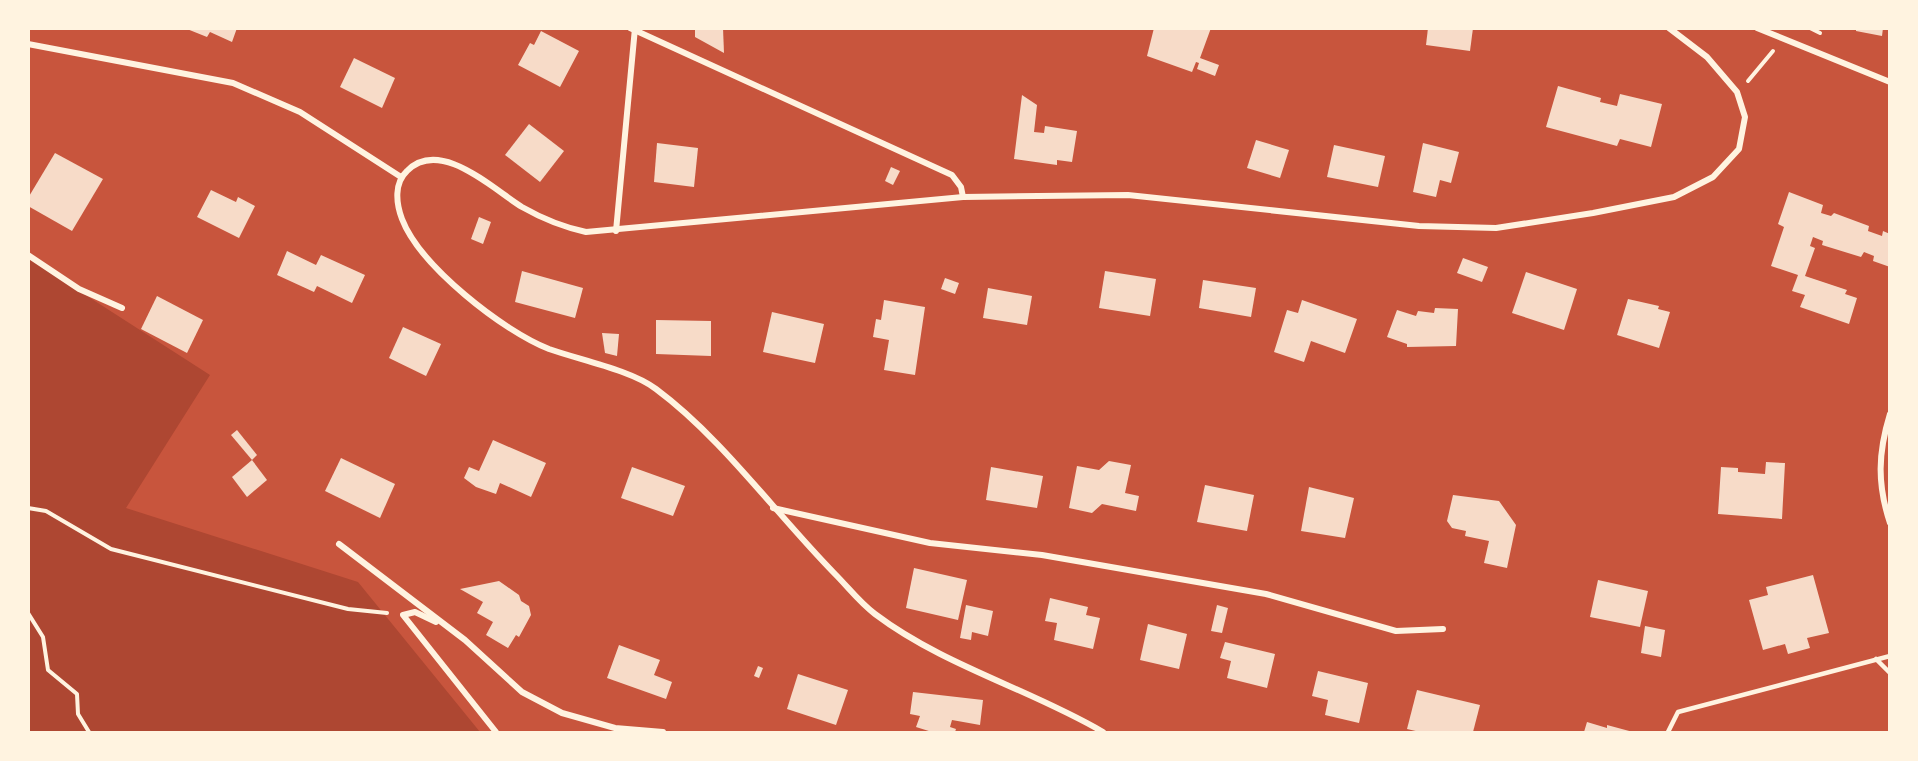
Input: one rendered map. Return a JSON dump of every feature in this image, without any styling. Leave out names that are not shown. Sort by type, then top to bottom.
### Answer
[{"type":"street","points":[[1103,732],[939,653],[874,614],[772,508],[700,425],[653,386],[548,348],[494,318],[437,269],[405,227],[399,209],[397,190],[401,177],[410,167],[423,162],[441,160],[460,165],[522,207],[549,222],[586,232],[616,231],[768,213],[963,197],[1128,195],[1419,226],[1496,228],[1674,197],[1713,177],[1739,149],[1745,117],[1737,92],[1707,57],[1669,28]]},
{"type":"street","points":[[1756,28],[1890,82]]},
{"type":"street","points":[[616,231],[633,30],[952,175],[961,187],[963,197]]},
{"type":"street","points":[[28,44],[233,83],[300,112],[401,177]]},
{"type":"street","points":[[28,255],[80,289],[122,308]]},
{"type":"street","points":[[1890,414],[1880,446],[1880,469],[1890,523]]},
{"type":"street","points":[[772,508],[930,543],[1042,555],[1266,594],[1396,632],[1443,629]]},
{"type":"street","points":[[339,544],[448,627],[522,692],[562,713],[615,728],[663,732]]},
{"type":"street","points":[[448,627],[415,612],[403,615],[496,732]]},
{"type":"lane","points":[[1668,732],[1678,712],[1890,656]]},
{"type":"lane","points":[[1876,659],[1890,674]]},
{"type":"path","points":[[1737,92],[1755,74],[1764,58],[1785,40]]},
{"type":"path","points":[[28,508],[46,511],[111,549],[348,609],[403,615]]},
{"type":"path","points":[[28,612],[43,637],[48,670],[77,694],[78,714],[89,732]]},
{"type":"shaded area","points":[[28,258],[210,375],[126,508],[358,582],[480,732],[29,732]]},
{"type":"building","points":[[237,28],[232,42],[210,32],[207,37],[187,29]]},
{"type":"building","points":[[695,28],[723,28],[724,53],[695,37]]},
{"type":"building","points":[[1154,28],[1211,28],[1200,58],[1219,65],[1215,76],[1197,69],[1199,63],[1196,62],[1192,72],[1147,56]]},
{"type":"building","points":[[1428,28],[1473,28],[1470,51],[1426,45]]},
{"type":"building","points":[[1856,28],[1883,28],[1882,36],[1856,31]]},
{"type":"building","points":[[541,31],[579,51],[560,87],[518,65],[530,43],[534,45]]},
{"type":"building","points":[[354,58],[395,78],[382,108],[340,87]]},
{"type":"building","points":[[1558,86],[1601,98],[1600,102],[1617,106],[1620,94],[1662,104],[1651,147],[1620,139],[1617,146],[1546,127]]},
{"type":"building","points":[[1022,95],[1037,105],[1034,132],[1044,133],[1045,126],[1077,131],[1072,162],[1057,160],[1057,165],[1014,159]]},
{"type":"building","points":[[529,124],[564,151],[540,182],[505,155]]},
{"type":"building","points":[[1256,140],[1289,150],[1280,178],[1247,168]]},
{"type":"building","points":[[657,143],[698,148],[694,187],[654,182]]},
{"type":"building","points":[[1423,143],[1459,152],[1451,183],[1440,180],[1436,197],[1413,192]]},
{"type":"building","points":[[1334,145],[1385,156],[1378,187],[1327,177]]},
{"type":"building","points":[[55,153],[103,179],[72,231],[28,206],[28,198]]},
{"type":"building","points":[[891,167],[900,171],[893,185],[885,181]]},
{"type":"building","points":[[211,190],[236,202],[238,197],[255,206],[239,238],[197,217]]},
{"type":"building","points":[[1789,192],[1823,205],[1821,213],[1831,216],[1834,213],[1869,226],[1868,231],[1882,236],[1883,231],[1890,234],[1890,267],[1873,261],[1874,256],[1864,252],[1861,257],[1822,245],[1823,241],[1813,237],[1810,246],[1815,248],[1805,276],[1847,290],[1845,294],[1857,298],[1849,324],[1800,307],[1805,295],[1792,291],[1798,275],[1771,266],[1784,227],[1778,224]]},
{"type":"building","points":[[479,217],[491,222],[483,244],[471,239]]},
{"type":"building","points":[[287,251],[316,265],[321,255],[365,275],[352,303],[317,286],[314,292],[277,275]]},
{"type":"building","points":[[1463,258],[1488,267],[1482,282],[1457,273]]},
{"type":"building","points":[[522,271],[583,288],[575,318],[515,302]]},
{"type":"building","points":[[1105,271],[1156,279],[1150,316],[1099,308]]},
{"type":"building","points":[[1526,272],[1577,289],[1564,330],[1512,313]]},
{"type":"building","points":[[945,278],[959,283],[955,294],[941,289]]},
{"type":"building","points":[[1203,280],[1256,288],[1251,317],[1199,308]]},
{"type":"building","points":[[988,288],[1032,296],[1027,325],[983,318]]},
{"type":"building","points":[[157,296],[203,320],[187,353],[141,329]]},
{"type":"building","points":[[1628,299],[1659,306],[1658,309],[1670,312],[1659,348],[1617,335]]},
{"type":"building","points":[[884,300],[925,307],[915,375],[884,370],[889,340],[873,337],[876,319],[881,320]]},
{"type":"building","points":[[1302,300],[1357,319],[1345,353],[1311,341],[1304,362],[1274,352],[1287,310],[1298,313]]},
{"type":"building","points":[[1435,308],[1458,309],[1456,346],[1407,347],[1407,344],[1387,337],[1397,310],[1416,316],[1418,311],[1434,313]]},
{"type":"building","points":[[772,312],[824,324],[815,363],[763,352]]},
{"type":"building","points":[[656,320],[711,321],[711,356],[656,354]]},
{"type":"building","points":[[403,327],[441,344],[426,376],[389,358]]},
{"type":"building","points":[[602,333],[619,334],[617,356],[605,353]]},
{"type":"building","points":[[237,430],[257,455],[252,460],[231,435]]},
{"type":"building","points":[[493,440],[546,463],[531,497],[500,483],[496,494],[476,487],[464,478],[469,467],[479,471]]},
{"type":"building","points":[[341,458],[395,484],[380,518],[325,491]]},
{"type":"building","points":[[252,460],[267,480],[247,497],[232,477]]},
{"type":"building","points":[[1109,461],[1131,465],[1125,493],[1139,496],[1136,511],[1102,504],[1092,513],[1069,508],[1077,466],[1099,470]]},
{"type":"building","points":[[1766,462],[1785,463],[1782,519],[1718,514],[1721,467],[1738,468],[1738,472],[1765,474]]},
{"type":"building","points":[[632,467],[685,486],[673,516],[621,498]]},
{"type":"building","points":[[991,467],[1043,476],[1037,508],[986,500]]},
{"type":"building","points":[[1205,485],[1254,495],[1247,531],[1197,522]]},
{"type":"building","points":[[1309,487],[1354,498],[1345,538],[1301,531]]},
{"type":"building","points":[[1453,495],[1499,501],[1516,525],[1507,568],[1484,563],[1489,541],[1465,536],[1466,531],[1452,528],[1447,521]]},
{"type":"building","points":[[914,568],[967,580],[958,620],[906,608]]},
{"type":"building","points":[[1813,575],[1829,633],[1807,638],[1810,648],[1788,654],[1785,644],[1763,650],[1749,600],[1768,595],[1766,587]]},
{"type":"building","points":[[1598,580],[1648,591],[1640,627],[1590,617]]},
{"type":"building","points":[[499,581],[519,595],[521,601],[529,606],[531,615],[519,637],[516,635],[508,648],[486,635],[493,622],[477,613],[483,602],[460,589]]},
{"type":"building","points":[[1050,598],[1088,607],[1086,615],[1100,618],[1093,649],[1054,640],[1057,623],[1045,621]]},
{"type":"building","points":[[966,605],[993,611],[988,636],[972,632],[971,640],[960,638]]},
{"type":"building","points":[[1217,605],[1228,608],[1222,633],[1211,631]]},
{"type":"building","points":[[1148,624],[1187,634],[1179,669],[1140,660]]},
{"type":"building","points":[[1645,626],[1665,630],[1661,657],[1641,653]]},
{"type":"building","points":[[1225,642],[1275,654],[1267,688],[1227,678],[1231,661],[1220,658]]},
{"type":"building","points":[[619,645],[660,660],[654,675],[672,682],[666,699],[607,678]]},
{"type":"building","points":[[758,666],[763,668],[759,678],[754,676]]},
{"type":"building","points":[[1318,671],[1368,683],[1359,723],[1325,715],[1328,700],[1312,696]]},
{"type":"building","points":[[798,674],[848,690],[836,725],[787,709]]},
{"type":"building","points":[[1417,690],[1480,705],[1473,732],[1420,732],[1407,729]]},
{"type":"building","points":[[913,692],[983,700],[980,725],[952,720],[950,727],[956,729],[955,732],[932,732],[916,727],[920,716],[910,714]]},
{"type":"building","points":[[1587,722],[1607,728],[1607,725],[1633,732],[1584,732]]}]
